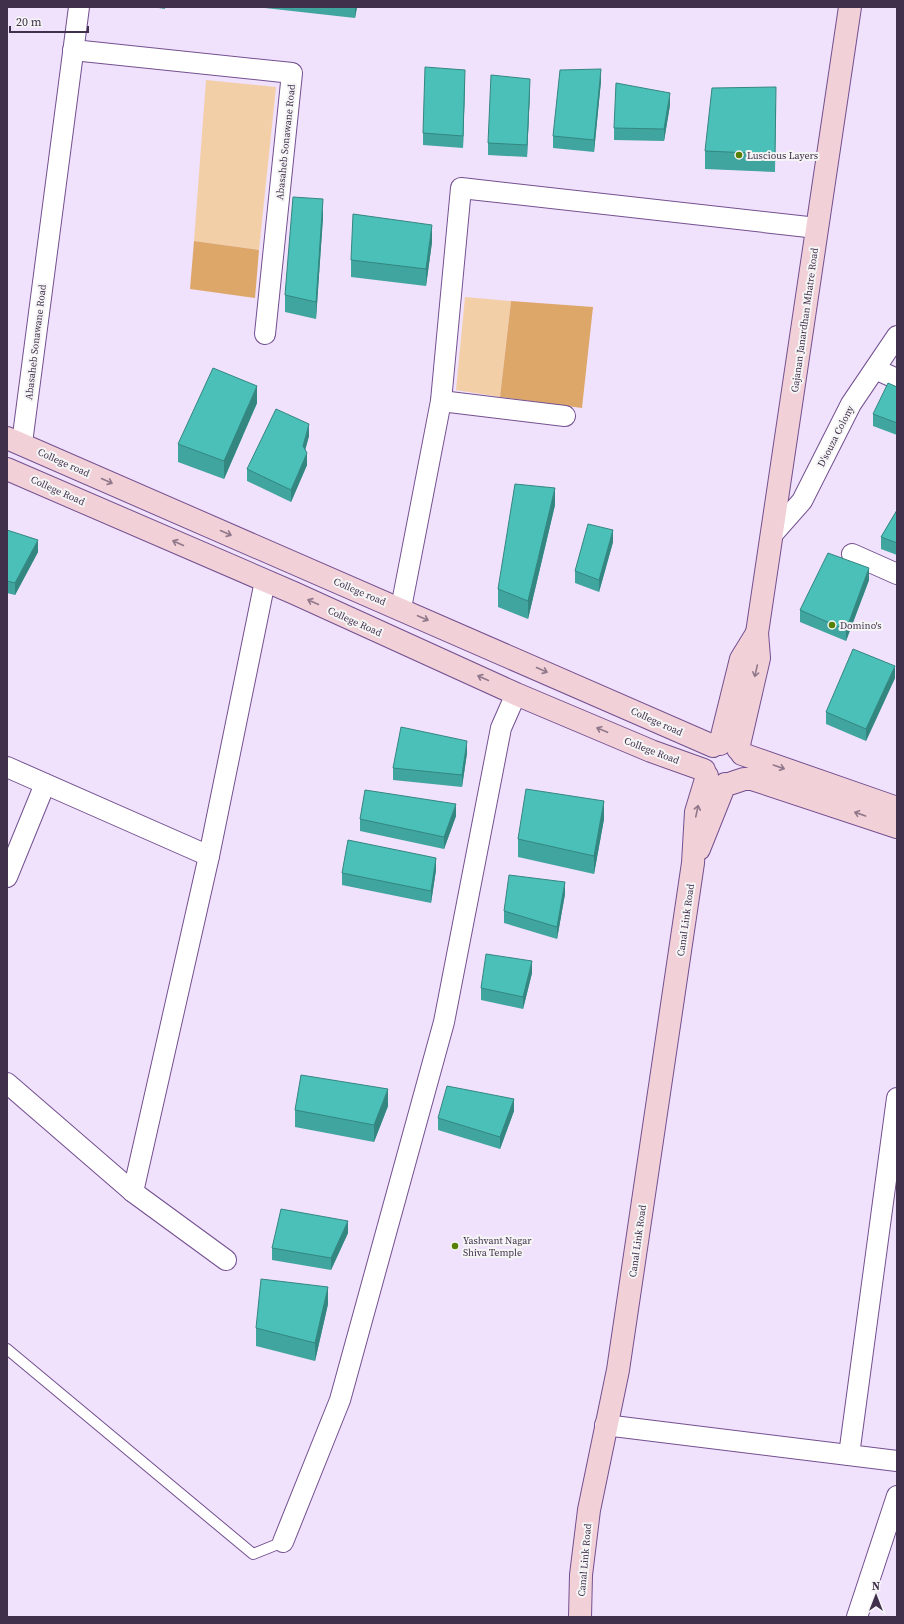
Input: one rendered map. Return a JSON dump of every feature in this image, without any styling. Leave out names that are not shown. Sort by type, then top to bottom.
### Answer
[{"type":"main road","name":"Gajanan Janardhan Mhatre Road","points":[[728,748],[759,658],[757,633],[850,7]]},
{"type":"main road","name":"College road","points":[[15,441],[728,748],[897,808]]},
{"type":"main road","name":"College Road","points":[[7,469],[266,581],[516,694],[717,778]]},
{"type":"main road","points":[[728,748],[744,761],[742,774],[717,778],[704,756],[728,748]]},
{"type":"main road","points":[[717,778],[752,779],[897,827]]},
{"type":"main road","name":"Canal Link Road","points":[[580,1617],[581,1575],[589,1510],[618,1370],[693,864],[696,812],[717,778]]},
{"type":"street","name":"Abasaheb Sonawane Road","points":[[15,441],[73,50],[78,7]]},
{"type":"street","name":"Abasaheb Sonawane Road","points":[[73,50],[292,73],[266,334]]},
{"type":"street","points":[[401,608],[441,401],[461,188],[817,228]]},
{"type":"street","name":"D'souza Colony","points":[[772,535],[802,501],[851,404],[897,336]]},
{"type":"street","points":[[875,369],[897,379]]},
{"type":"street","points":[[441,401],[565,416]]},
{"type":"street","points":[[852,554],[897,574]]},
{"type":"street","points":[[133,1192],[209,856],[266,581]]},
{"type":"street","points":[[283,1542],[340,1400],[444,1022],[501,728],[516,694]]},
{"type":"street","points":[[7,767],[209,856]]},
{"type":"street","points":[[7,877],[45,784]]},
{"type":"street","points":[[7,1083],[133,1192],[226,1260]]},
{"type":"street","points":[[849,1455],[897,1098]]},
{"type":"street","points":[[606,1425],[897,1461]]},
{"type":"street","points":[[856,1617],[897,1496]]},
{"type":"lane","points":[[7,1349],[253,1554],[283,1542]]},
{"type":"shaded area","points":[[206,80],[276,87],[259,250],[194,241]]},
{"type":"shaded area","points":[[194,241],[259,250],[255,298],[190,289]]},
{"type":"shaded area","points":[[465,297],[511,301],[500,397],[456,390]]},
{"type":"shaded area","points":[[511,301],[593,307],[582,408],[500,397]]},
{"type":"building","points":[[425,67],[465,70],[463,136],[423,133]]},
{"type":"building","points":[[601,69],[594,140],[553,136],[560,70]]},
{"type":"building","points":[[491,75],[530,79],[527,145],[488,143]]},
{"type":"building","points":[[616,83],[670,93],[664,129],[614,128]]},
{"type":"building","points":[[776,87],[775,154],[705,151],[712,88]]},
{"type":"building","points":[[293,197],[323,199],[316,302],[285,295]]},
{"type":"building","points":[[353,214],[432,225],[426,269],[351,260]]},
{"type":"building","points":[[213,368],[257,386],[224,461],[178,444]]},
{"type":"building","points":[[888,383],[897,387],[897,423],[873,414]]},
{"type":"building","points":[[276,409],[309,424],[303,446],[307,453],[291,490],[247,469]]},
{"type":"building","points":[[515,484],[555,488],[528,601],[498,589]]},
{"type":"building","points":[[897,510],[897,543],[881,537]]},
{"type":"building","points":[[588,524],[613,530],[599,580],[575,571]]},
{"type":"building","points":[[7,530],[38,540],[15,583],[7,581]]},
{"type":"building","points":[[828,553],[869,568],[846,630],[800,610]]},
{"type":"building","points":[[853,649],[895,666],[866,729],[826,712]]},
{"type":"building","points":[[401,727],[467,741],[462,775],[393,768]]},
{"type":"building","points":[[526,789],[604,801],[594,856],[518,839]]},
{"type":"building","points":[[365,790],[456,804],[444,837],[360,819]]},
{"type":"building","points":[[348,840],[436,858],[431,891],[342,873]]},
{"type":"building","points":[[509,875],[565,882],[557,927],[504,911]]},
{"type":"building","points":[[486,954],[532,961],[523,997],[481,988]]},
{"type":"building","points":[[301,1075],[388,1089],[374,1125],[295,1110]]},
{"type":"building","points":[[447,1086],[514,1099],[500,1137],[438,1118]]},
{"type":"building","points":[[281,1209],[348,1221],[331,1258],[272,1248]]},
{"type":"building","points":[[261,1279],[328,1287],[315,1343],[256,1328]]},
{"type":"place","name":"Luscious Layers","points":[[739,155]]},
{"type":"place","name":"Domino's","points":[[832,625]]},
{"type":"place","name":"Yashvant Nagar Shiva Temple","points":[[455,1246]]}]
